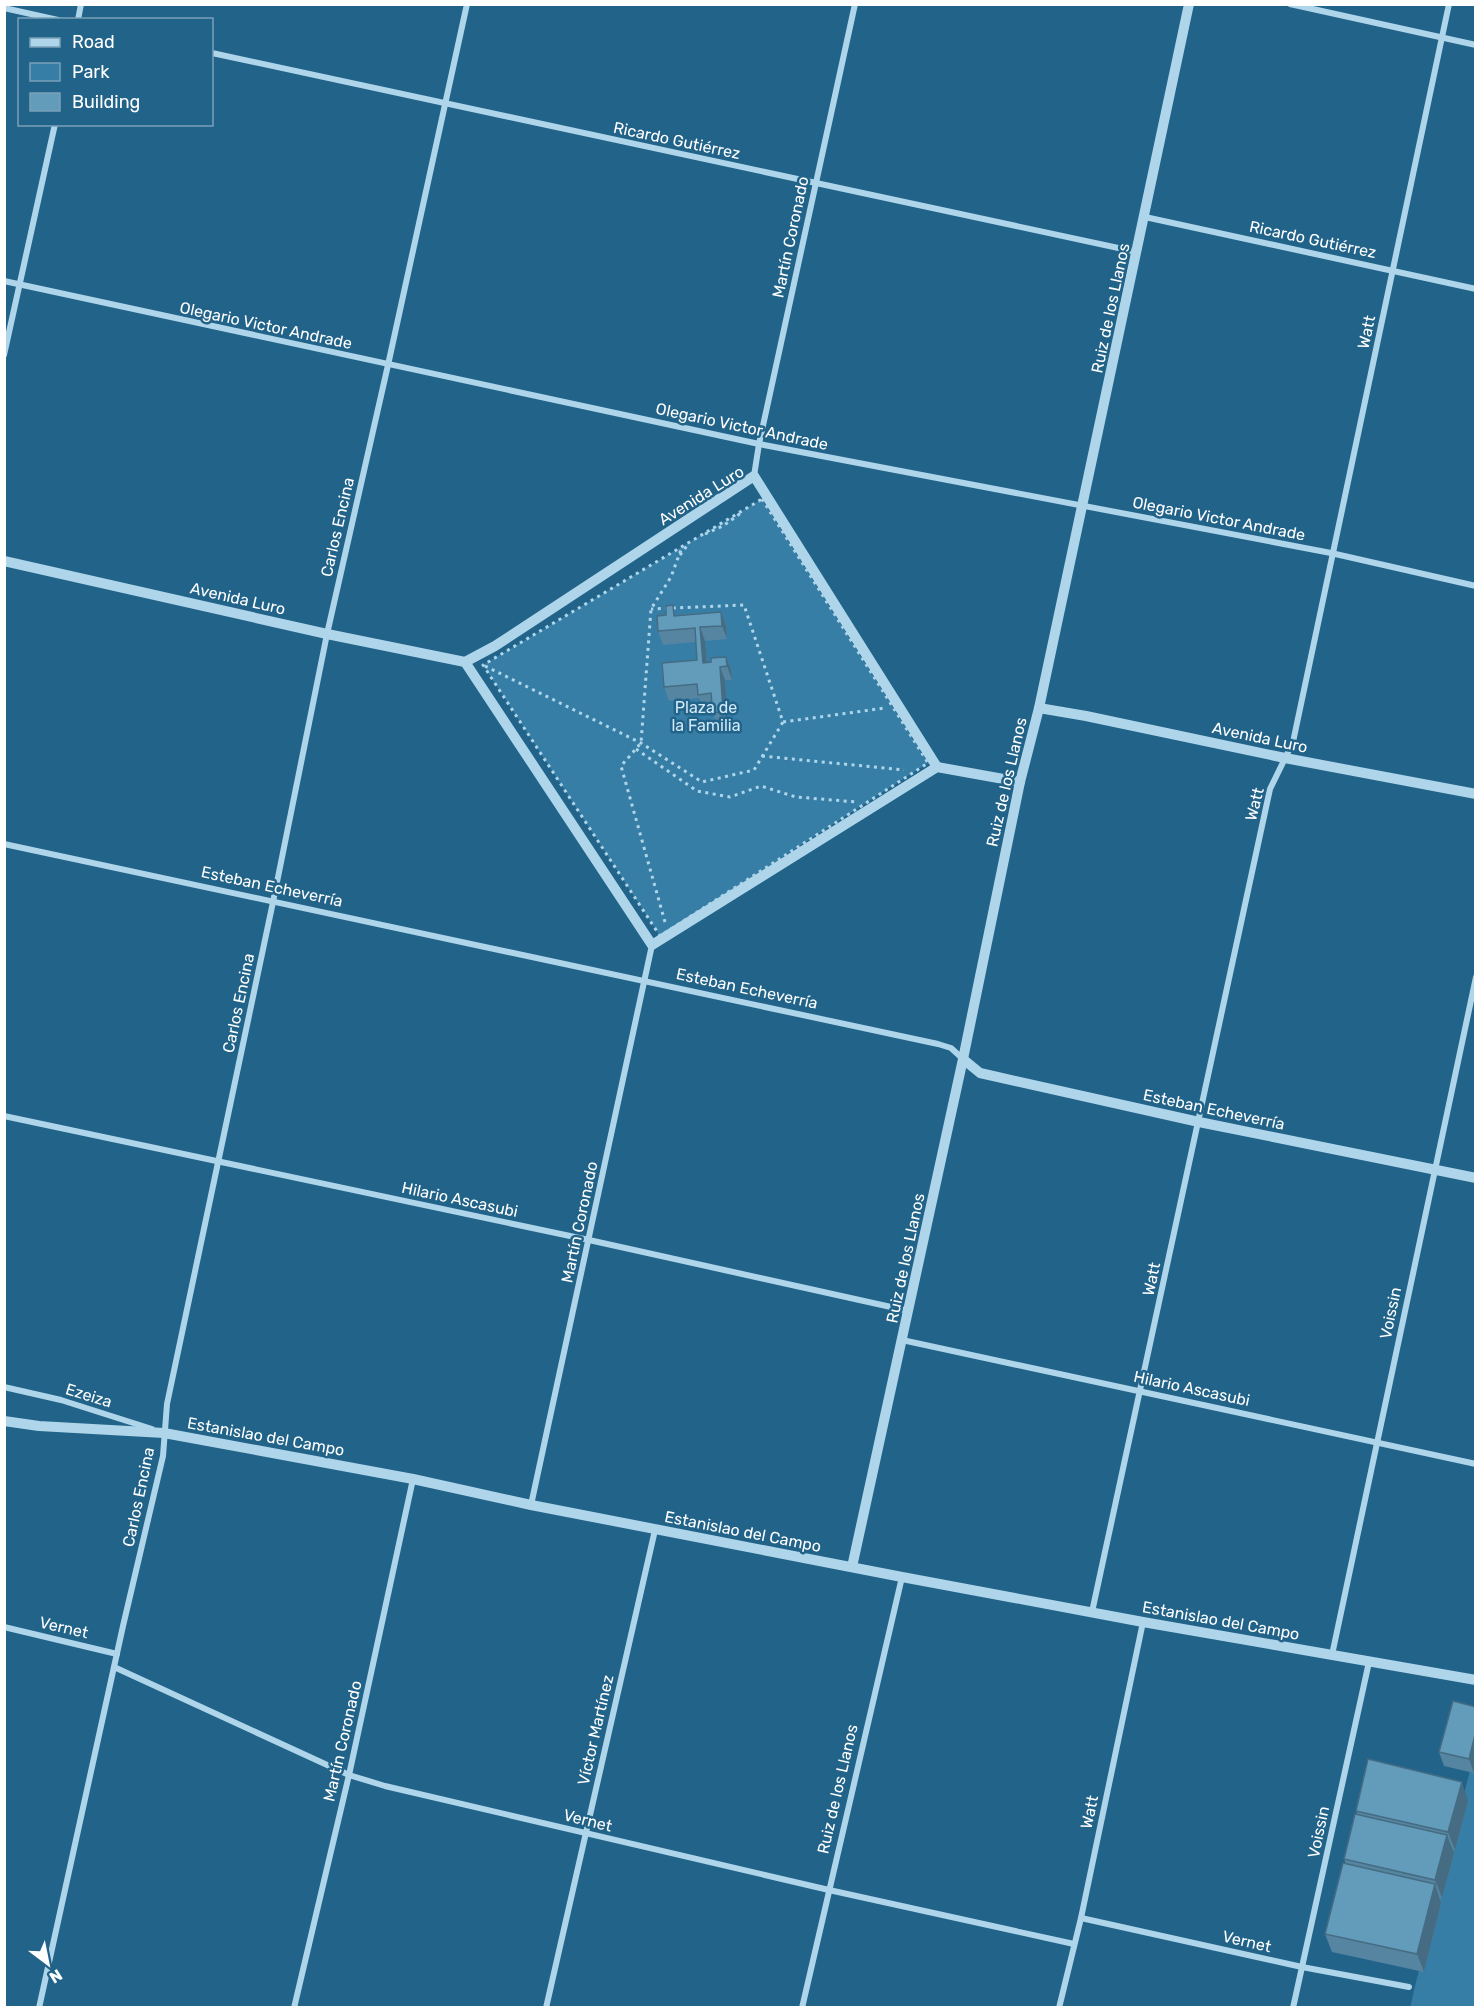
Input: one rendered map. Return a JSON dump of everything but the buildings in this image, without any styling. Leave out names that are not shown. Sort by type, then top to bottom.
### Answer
[{"type":"street","name":"Carlos Encina","points":[[39,2007],[163,1456],[167,1404],[327,634],[467,4]]},
{"type":"street","name":"Martín Coronado","points":[[754,476],[759,444],[855,4]]},
{"type":"street","name":"Ruiz de los Llanos","points":[[852,1567],[963,1059],[1020,782],[1039,708],[1145,217],[1189,4]]},
{"type":"street","points":[[1290,4],[1476,45]]},
{"type":"street","name":"Watt","points":[[1092,1612],[1270,789],[1293,742],[1331,553],[1394,271],[1449,4]]},
{"type":"street","points":[[4,8],[49,18]]},
{"type":"street","name":"Ricardo Gutiérrez","points":[[213,53],[1137,252]]},
{"type":"street","points":[[4,355],[55,126]]},
{"type":"street","name":"Ricardo Gutiérrez","points":[[1145,217],[1476,289]]},
{"type":"street","name":"Olegario Victor Andrade","points":[[4,281],[759,444],[1331,553],[1476,586]]},
{"type":"street","name":"Avenida Luro","points":[[4,561],[327,634],[465,662],[495,646],[754,476],[937,767]]},
{"type":"street","points":[[465,662],[652,945],[937,767],[1020,782]]},
{"type":"street","name":"Avenida Luro","points":[[1039,708],[1476,794]]},
{"type":"street","name":"Esteban Echeverría","points":[[4,844],[938,1044],[951,1048],[980,1073],[1199,1122],[1476,1178]]},
{"type":"street","name":"Martín Coronado","points":[[531,1505],[652,945]]},
{"type":"street","name":"Voissin","points":[[1332,1655],[1476,977]]},
{"type":"street","name":"Hilario Ascasubi","points":[[4,1116],[589,1240],[909,1311]]},
{"type":"street","name":"Hilario Ascasubi","points":[[902,1340],[1476,1464]]},
{"type":"street","name":"Ezeiza","points":[[4,1387],[93,1409],[164,1433]]},
{"type":"street","name":"Estanislao del Campo","points":[[4,1421],[39,1426],[164,1433],[413,1479],[655,1530],[902,1577],[1476,1680]]},
{"type":"street","name":"Martín Coronado","points":[[294,2007],[349,1775],[413,1479]]},
{"type":"street","name":"Víctor Martínez","points":[[546,2007],[655,1530]]},
{"type":"street","name":"Ruiz de los Llanos","points":[[802,2007],[902,1577]]},
{"type":"street","name":"Watt","points":[[1059,2007],[1081,1918],[1143,1622]]},
{"type":"street","name":"Vernet","points":[[4,1627],[117,1654]]},
{"type":"street","name":"Voissin","points":[[1293,2007],[1369,1662]]},
{"type":"street","name":"Vernet","points":[[114,1667],[349,1775],[385,1786],[829,1890],[1074,1944]]},
{"type":"street","name":"Vernet","points":[[1081,1918],[1302,1967],[1409,1987]]},
{"type":"path","points":[[483,665],[762,499]]},
{"type":"path","points":[[678,557],[692,540],[723,526],[762,499]]},
{"type":"path","points":[[483,665],[660,936],[927,763],[762,499]]},
{"type":"path","points":[[668,930],[621,766],[641,743],[651,609],[671,577],[682,546]]},
{"type":"path","points":[[651,609],[744,606],[783,723]]},
{"type":"path","points":[[483,665],[641,743],[702,782],[754,770],[783,723],[893,707]]},
{"type":"path","points":[[636,749],[697,791],[730,798],[761,786],[796,797],[866,802]]},
{"type":"path","points":[[762,756],[914,771]]},
{"type":"green space","name":"Plaza de la Familia","points":[[762,499],[928,763],[660,936],[483,665]]},
{"type":"green space","points":[[1475,1751],[1475,2007],[1410,2008],[1416,1982]]}]
